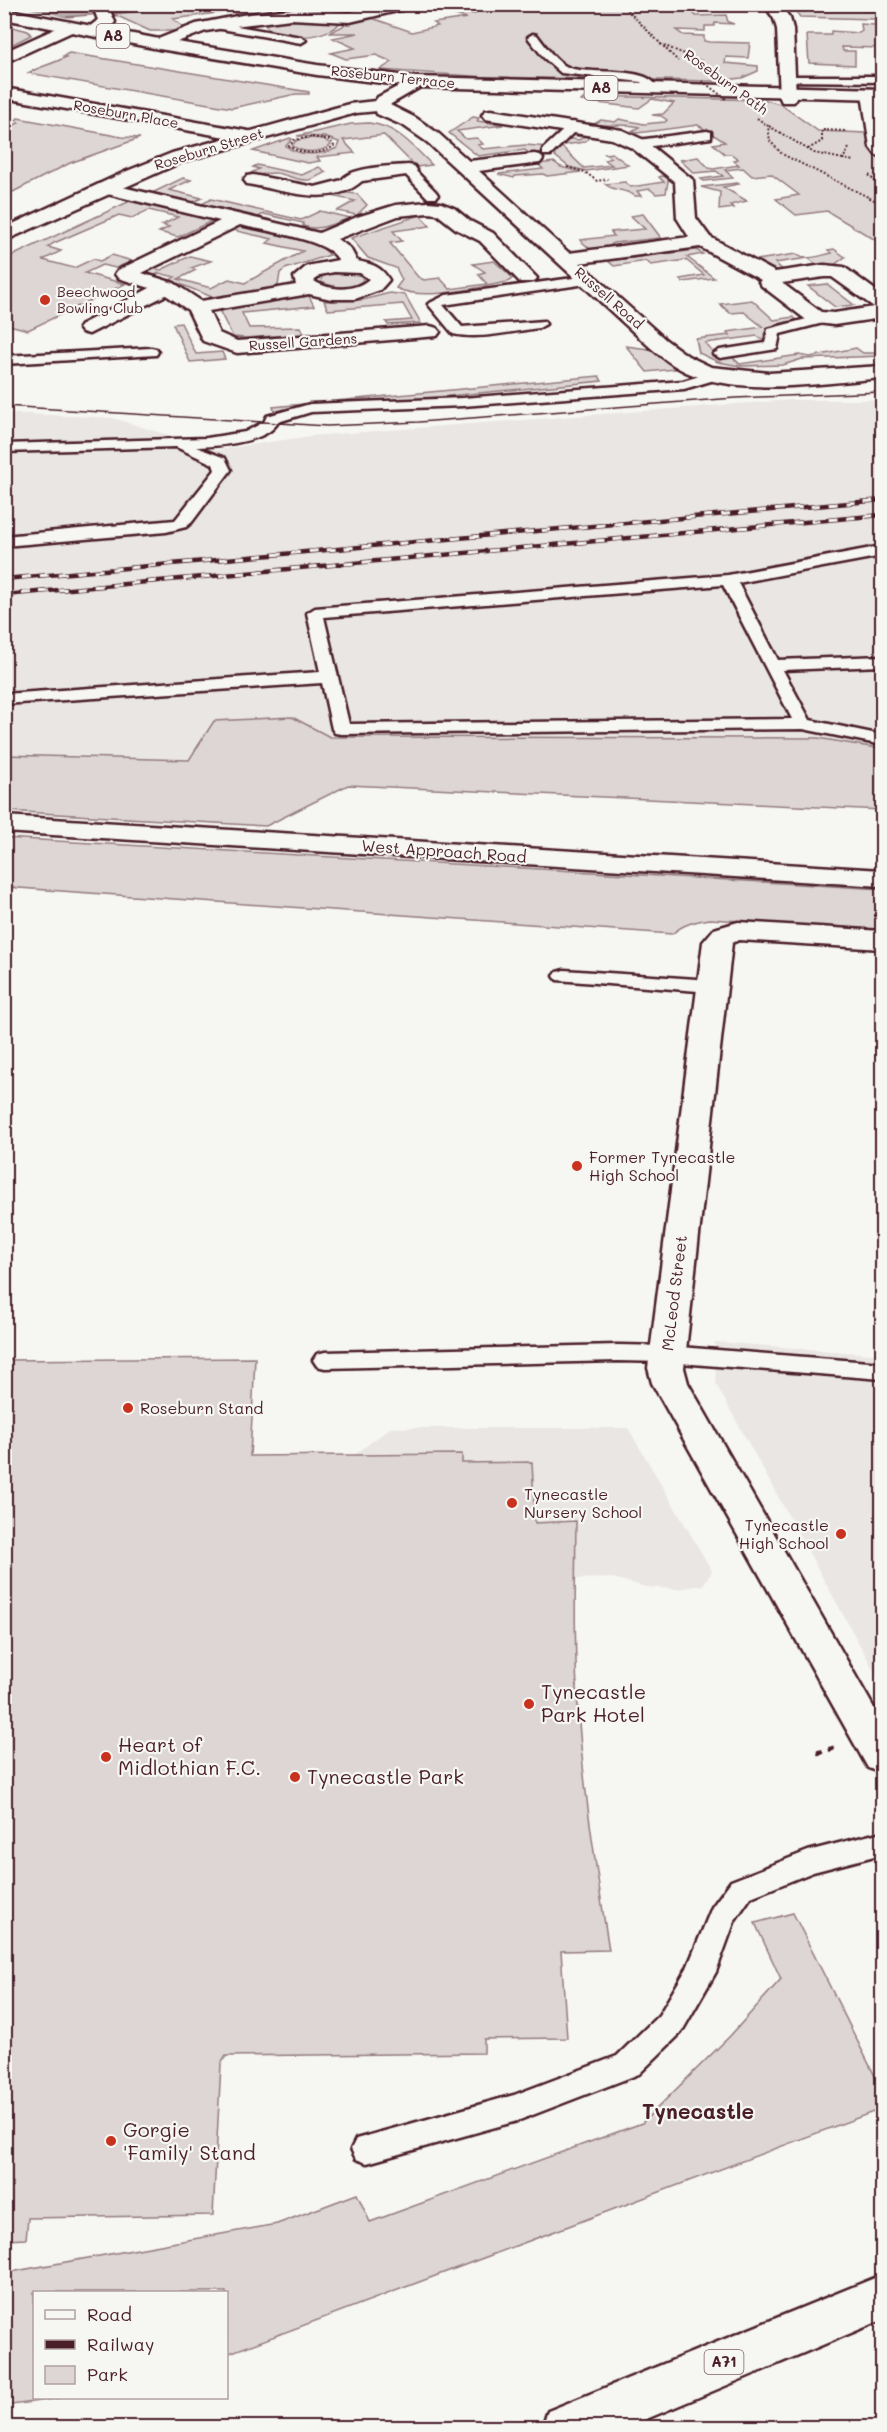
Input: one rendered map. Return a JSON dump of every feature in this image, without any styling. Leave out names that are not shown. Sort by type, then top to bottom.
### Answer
[{"type":"street","points":[[159,44],[182,34],[214,25],[285,15],[350,17],[409,4]]},
{"type":"street","points":[[771,4],[782,18],[785,29],[787,89]]},
{"type":"street","name":"Roseburn Terrace","points":[[4,14],[59,30],[317,70],[416,82],[652,89],[787,89]]},
{"type":"street","points":[[4,58],[59,30]]},
{"type":"street","points":[[382,106],[384,101],[416,82]]},
{"type":"street","name":"A8","points":[[787,89],[876,94]]},
{"type":"street","name":"Roseburn Place","points":[[4,93],[248,136]]},
{"type":"street","points":[[876,94],[879,147],[882,151]]},
{"type":"street","name":"Roseburn Street","points":[[4,236],[168,160],[355,108],[382,106]]},
{"type":"street","name":"Russell Road","points":[[382,106],[383,110],[423,130],[564,259],[683,362],[716,375],[757,379],[882,372]]},
{"type":"street","points":[[490,115],[616,134],[638,144],[684,180],[685,218],[690,228],[703,242],[772,278],[837,271],[882,304]]},
{"type":"street","points":[[465,167],[541,155]]},
{"type":"street","points":[[253,180],[315,192],[350,183],[351,179],[362,175],[408,170]]},
{"type":"street","points":[[350,183],[391,213]]},
{"type":"street","points":[[105,188],[321,239],[346,253],[348,266]]},
{"type":"street","points":[[321,239],[353,225],[391,213],[427,208],[450,212],[463,225],[482,233],[527,278]]},
{"type":"street","points":[[238,219],[125,274],[167,287],[197,307],[309,288],[327,293],[350,293],[369,289],[378,282],[379,277],[371,271],[348,266],[326,267],[309,272],[303,280],[309,288]]},
{"type":"street","points":[[564,259],[703,242]]},
{"type":"street","points":[[772,278],[770,282],[774,286],[812,315],[822,319],[882,312]]},
{"type":"street","points":[[89,328],[167,287]]},
{"type":"street","name":"Russell Gardens","points":[[197,307],[210,337],[237,347],[430,332]]},
{"type":"street","name":"West Approach Road","points":[[4,824],[882,878]]},
{"type":"street","name":"McLeod Street","points":[[882,940],[738,931],[724,935],[718,942],[666,1368],[670,1383],[882,1757]]},
{"type":"street","name":"A71","points":[[566,2427],[882,2297]]},
{"type":"lane","points":[[214,25],[301,40]]},
{"type":"lane","points":[[533,37],[548,56],[565,71],[644,79],[648,80],[652,89]]},
{"type":"lane","points":[[787,89],[882,79]]},
{"type":"lane","points":[[541,155],[574,126]]},
{"type":"lane","points":[[638,144],[707,135]]},
{"type":"lane","points":[[408,170],[432,195]]},
{"type":"lane","points":[[539,324],[462,332],[455,330],[435,304],[446,299],[588,280]]},
{"type":"lane","points":[[720,354],[772,346],[773,332],[822,319]]},
{"type":"lane","points":[[4,360],[151,352]]},
{"type":"lane","points":[[4,448],[207,442],[249,436],[270,424],[272,419],[310,408],[463,402],[684,385],[716,375]]},
{"type":"lane","points":[[4,541],[180,524],[223,470],[220,461],[173,443]]},
{"type":"lane","points":[[882,551],[728,580],[315,613],[340,729],[803,724],[882,740]]},
{"type":"lane","points":[[728,580],[803,724]]},
{"type":"lane","points":[[772,665],[882,661]]},
{"type":"lane","points":[[4,699],[329,677]]},
{"type":"lane","points":[[564,976],[711,986]]},
{"type":"lane","points":[[326,1360],[618,1353],[667,1354],[882,1371]]},
{"type":"lane","points":[[367,2149],[517,2108],[628,2065],[670,2024],[701,1972],[722,1915],[741,1889],[808,1862],[882,1843]]},
{"type":"path","name":"Roseburn Path","points":[[621,4],[640,26],[684,67]]},
{"type":"path","name":"Roseburn Path","points":[[702,81],[734,104]]},
{"type":"path","name":"Roseburn Path","points":[[751,115],[781,136],[807,149],[827,158],[843,159]]},
{"type":"path","name":"Roseburn Path","points":[[768,126],[770,141],[782,154],[882,204]]},
{"type":"path","points":[[807,149],[822,141],[822,130],[832,131]]},
{"type":"path","points":[[566,167],[585,172],[597,180],[608,179]]},
{"type":"shaded area","points":[[88,5],[205,5],[66,17],[4,9]]},
{"type":"shaded area","points":[[792,400],[882,400],[882,749],[818,738],[330,737],[292,717],[214,721],[189,760],[5,755],[4,413],[112,418],[217,450],[311,436]]},
{"type":"shaded area","name":"Tynecastle High School","points":[[715,1342],[882,1355],[882,1685],[716,1384]]},
{"type":"shaded area","name":"Tynecastle Nursery School","points":[[390,1428],[628,1428],[712,1571],[703,1585],[677,1589],[646,1587],[613,1578],[348,1584],[353,1456]]},
{"type":"green space","points":[[205,4],[305,5],[299,6],[303,8],[242,17],[231,11],[173,19],[186,29],[181,31],[150,31],[113,14]]},
{"type":"green space","points":[[493,4],[720,5],[692,6],[690,9],[696,16],[726,15],[728,22],[734,24],[715,23],[714,26],[705,26],[705,31],[676,30],[683,35],[704,36],[704,41],[709,42],[750,43],[748,58],[726,57],[725,63],[758,66],[758,71],[742,78],[714,81],[487,77],[380,70],[392,62],[376,55],[346,59],[331,53],[355,48],[333,38],[358,33],[329,33],[343,26],[347,20],[369,17],[412,32],[438,26],[434,23],[467,18],[452,14],[457,12],[476,14],[468,12],[477,8],[469,6]]},
{"type":"green space","points":[[791,5],[813,5],[816,9],[881,11],[882,48],[842,47],[843,51],[855,51],[855,65],[809,63],[807,35],[831,35],[831,31],[859,33],[862,31],[861,24],[875,25],[875,19],[800,17]]},
{"type":"green space","points":[[293,18],[342,20],[327,32],[304,36],[281,34],[265,25],[266,20]]},
{"type":"green space","points":[[5,25],[28,31],[31,35],[5,48]]},
{"type":"green space","points":[[69,53],[309,92],[309,94],[296,94],[232,108],[28,73],[66,57],[63,56]]},
{"type":"green space","points":[[587,96],[766,100],[780,104],[818,131],[866,133],[874,151],[882,156],[882,244],[827,211],[796,215],[776,199],[799,195],[771,174],[752,176],[743,168],[725,170],[733,178],[704,181],[701,179],[723,176],[716,171],[694,173],[680,160],[698,157],[713,169],[739,165],[734,161],[738,159],[731,154],[725,154],[713,144],[725,142],[698,125],[637,133],[632,131],[639,127],[594,124],[601,120],[615,122],[619,119],[644,124],[665,122],[667,120],[661,116],[652,115],[663,114],[674,103],[652,99],[639,108],[581,101]]},
{"type":"green space","points":[[473,117],[479,118],[477,121],[503,125],[457,131],[466,139],[477,138],[483,144],[478,145],[483,149],[526,145],[549,147],[544,153],[530,154],[525,150],[478,156],[449,133]]},
{"type":"green space","points":[[18,118],[122,137],[140,138],[70,163],[5,196],[5,128],[19,123],[16,120]]},
{"type":"green space","points":[[369,123],[388,128],[396,133],[432,165],[416,167],[384,135],[343,140],[355,153],[317,157],[320,161],[308,163],[253,151],[290,138],[292,139],[286,146],[291,150],[311,154],[325,152],[337,148],[339,142],[324,137],[297,136],[351,124]]},
{"type":"green space","points":[[572,132],[592,136],[584,142],[558,146],[584,168],[612,165],[605,160],[611,158],[605,154],[612,153],[628,165],[586,171],[569,167],[550,152],[565,138],[579,140],[583,137],[569,135]]},
{"type":"green space","points":[[324,139],[331,145],[322,150],[311,151],[300,150],[292,145],[297,140]]},
{"type":"green space","points":[[554,162],[561,167],[581,172],[547,176],[543,174],[515,176],[514,178],[498,174],[543,169],[538,164]]},
{"type":"green space","points":[[257,165],[302,175],[319,167],[326,172],[308,180],[275,173],[243,177],[259,169],[253,167]]},
{"type":"green space","points":[[669,176],[666,193],[656,194],[650,189],[637,191],[641,196],[635,196],[605,184],[625,182],[631,187],[664,182],[659,177]]},
{"type":"green space","points":[[183,178],[191,180],[169,190],[202,198],[193,202],[152,193]]},
{"type":"green space","points":[[739,184],[723,187],[747,201],[730,205],[734,208],[719,210],[720,192],[701,187]]},
{"type":"green space","points":[[339,192],[357,194],[367,205],[357,215],[337,211],[355,201],[323,194]]},
{"type":"green space","points":[[211,199],[301,220],[320,211],[350,218],[327,226],[309,228],[303,226],[303,223],[264,214],[258,217],[202,204]]},
{"type":"green space","points":[[130,201],[214,220],[178,237],[159,232],[169,227],[162,225],[178,217],[149,210],[132,218],[119,215],[54,243],[48,247],[61,251],[43,260],[74,268],[93,259],[100,261],[112,255],[132,261],[116,268],[102,265],[85,273],[125,284],[28,330],[5,324],[5,253],[14,255]]},
{"type":"green space","points":[[643,214],[661,238],[613,243],[608,248],[591,250],[580,240],[614,236],[611,232],[645,229],[631,216]]},
{"type":"green space","points":[[420,215],[430,226],[393,231],[402,241],[390,243],[418,277],[424,280],[440,278],[450,289],[487,284],[478,274],[485,272],[473,264],[494,261],[513,278],[508,282],[436,294],[421,294],[396,288],[402,280],[396,268],[368,258],[351,238]]},
{"type":"green space","points":[[236,225],[318,244],[330,255],[285,269],[280,273],[278,286],[273,289],[212,297],[170,280],[175,277],[159,273],[153,276],[147,272],[150,268],[161,270],[190,256],[211,261],[191,268],[196,270],[178,279],[211,288],[229,279],[245,283],[303,251],[267,243],[272,239],[228,229]]},
{"type":"green space","points":[[834,249],[845,257],[834,265],[820,267],[808,258],[775,263],[784,271],[778,272],[757,260],[796,254],[804,258],[814,257],[832,253],[828,250]]},
{"type":"green space","points":[[696,250],[703,254],[687,257],[714,278],[683,282],[680,279],[704,275],[686,260],[651,265],[646,261],[614,266],[608,261]]},
{"type":"green space","points":[[333,272],[355,273],[362,276],[363,280],[343,287],[321,282],[322,276]]},
{"type":"green space","points":[[827,284],[854,305],[835,307],[808,286]]},
{"type":"green space","points":[[390,293],[405,295],[421,323],[388,325],[386,322],[412,320],[403,304],[328,310],[324,301],[362,300]]},
{"type":"green space","points":[[309,296],[314,306],[242,313],[249,328],[301,327],[304,334],[233,337],[220,312],[230,307]]},
{"type":"green space","points":[[752,300],[774,320],[793,317],[797,320],[778,324],[764,334],[765,342],[757,336],[705,343],[717,357],[732,357],[740,364],[799,355],[810,357],[856,348],[863,353],[882,353],[882,356],[802,359],[783,365],[740,366],[718,362],[699,353],[696,339],[730,335],[727,332],[763,327],[744,312],[730,313],[720,304]]},
{"type":"green space","points":[[181,323],[196,354],[222,352],[225,359],[190,362],[173,324]]},
{"type":"green space","points":[[626,346],[656,350],[675,369],[647,372]]},
{"type":"green space","points":[[599,376],[602,381],[275,413],[273,407]]},
{"type":"green space","points":[[292,717],[330,737],[818,738],[882,749],[882,810],[348,785],[266,826],[5,811],[5,755],[189,760],[214,721]]},
{"type":"green space","points":[[5,838],[882,889],[882,930],[710,919],[690,924],[672,934],[5,887]]},
{"type":"green space","name":"Tynecastle Park","points":[[255,1358],[250,1456],[462,1454],[462,1463],[532,1462],[535,1523],[576,1521],[577,1698],[588,1808],[609,1950],[561,1951],[567,2038],[484,2039],[484,2053],[226,2056],[221,2064],[213,2215],[28,2218],[26,2239],[5,2240],[5,1360]]},
{"type":"green space","points":[[793,1913],[882,2090],[882,2117],[873,2112],[228,2354],[228,2291],[33,2291],[33,2399],[53,2399],[5,2406],[5,2273],[277,2224],[357,2194],[370,2222],[642,2123],[730,2036],[781,1979],[755,1923]]},
{"type":"pier","points":[[15,5],[77,20],[5,25],[4,6]]},
{"type":"tram line","points":[[4,406],[327,426],[419,422],[735,398],[882,392]]},
{"type":"railway","points":[[4,579],[882,500]]},
{"type":"railway","points":[[4,595],[882,515]]},
{"type":"place","name":"Beechwood Bowling Club","points":[[45,300]]},
{"type":"place","name":"Former Tynecastle High School","points":[[577,1166]]},
{"type":"place","name":"Roseburn Stand","points":[[128,1408]]},
{"type":"place","name":"Tynecastle Nursery School","points":[[512,1503]]},
{"type":"place","name":"Tynecastle High School","points":[[841,1534]]},
{"type":"place","name":"Tynecastle Park Hotel","points":[[529,1704]]},
{"type":"place","name":"Heart of Midlothian F.C.","points":[[106,1757]]},
{"type":"place","name":"Tynecastle Park","points":[[295,1777]]},
{"type":"place","name":"Gorgie 'Family' Stand","points":[[111,2141]]},
{"type":"district","name":"Tynecastle","points":[[698,2112]]}]
